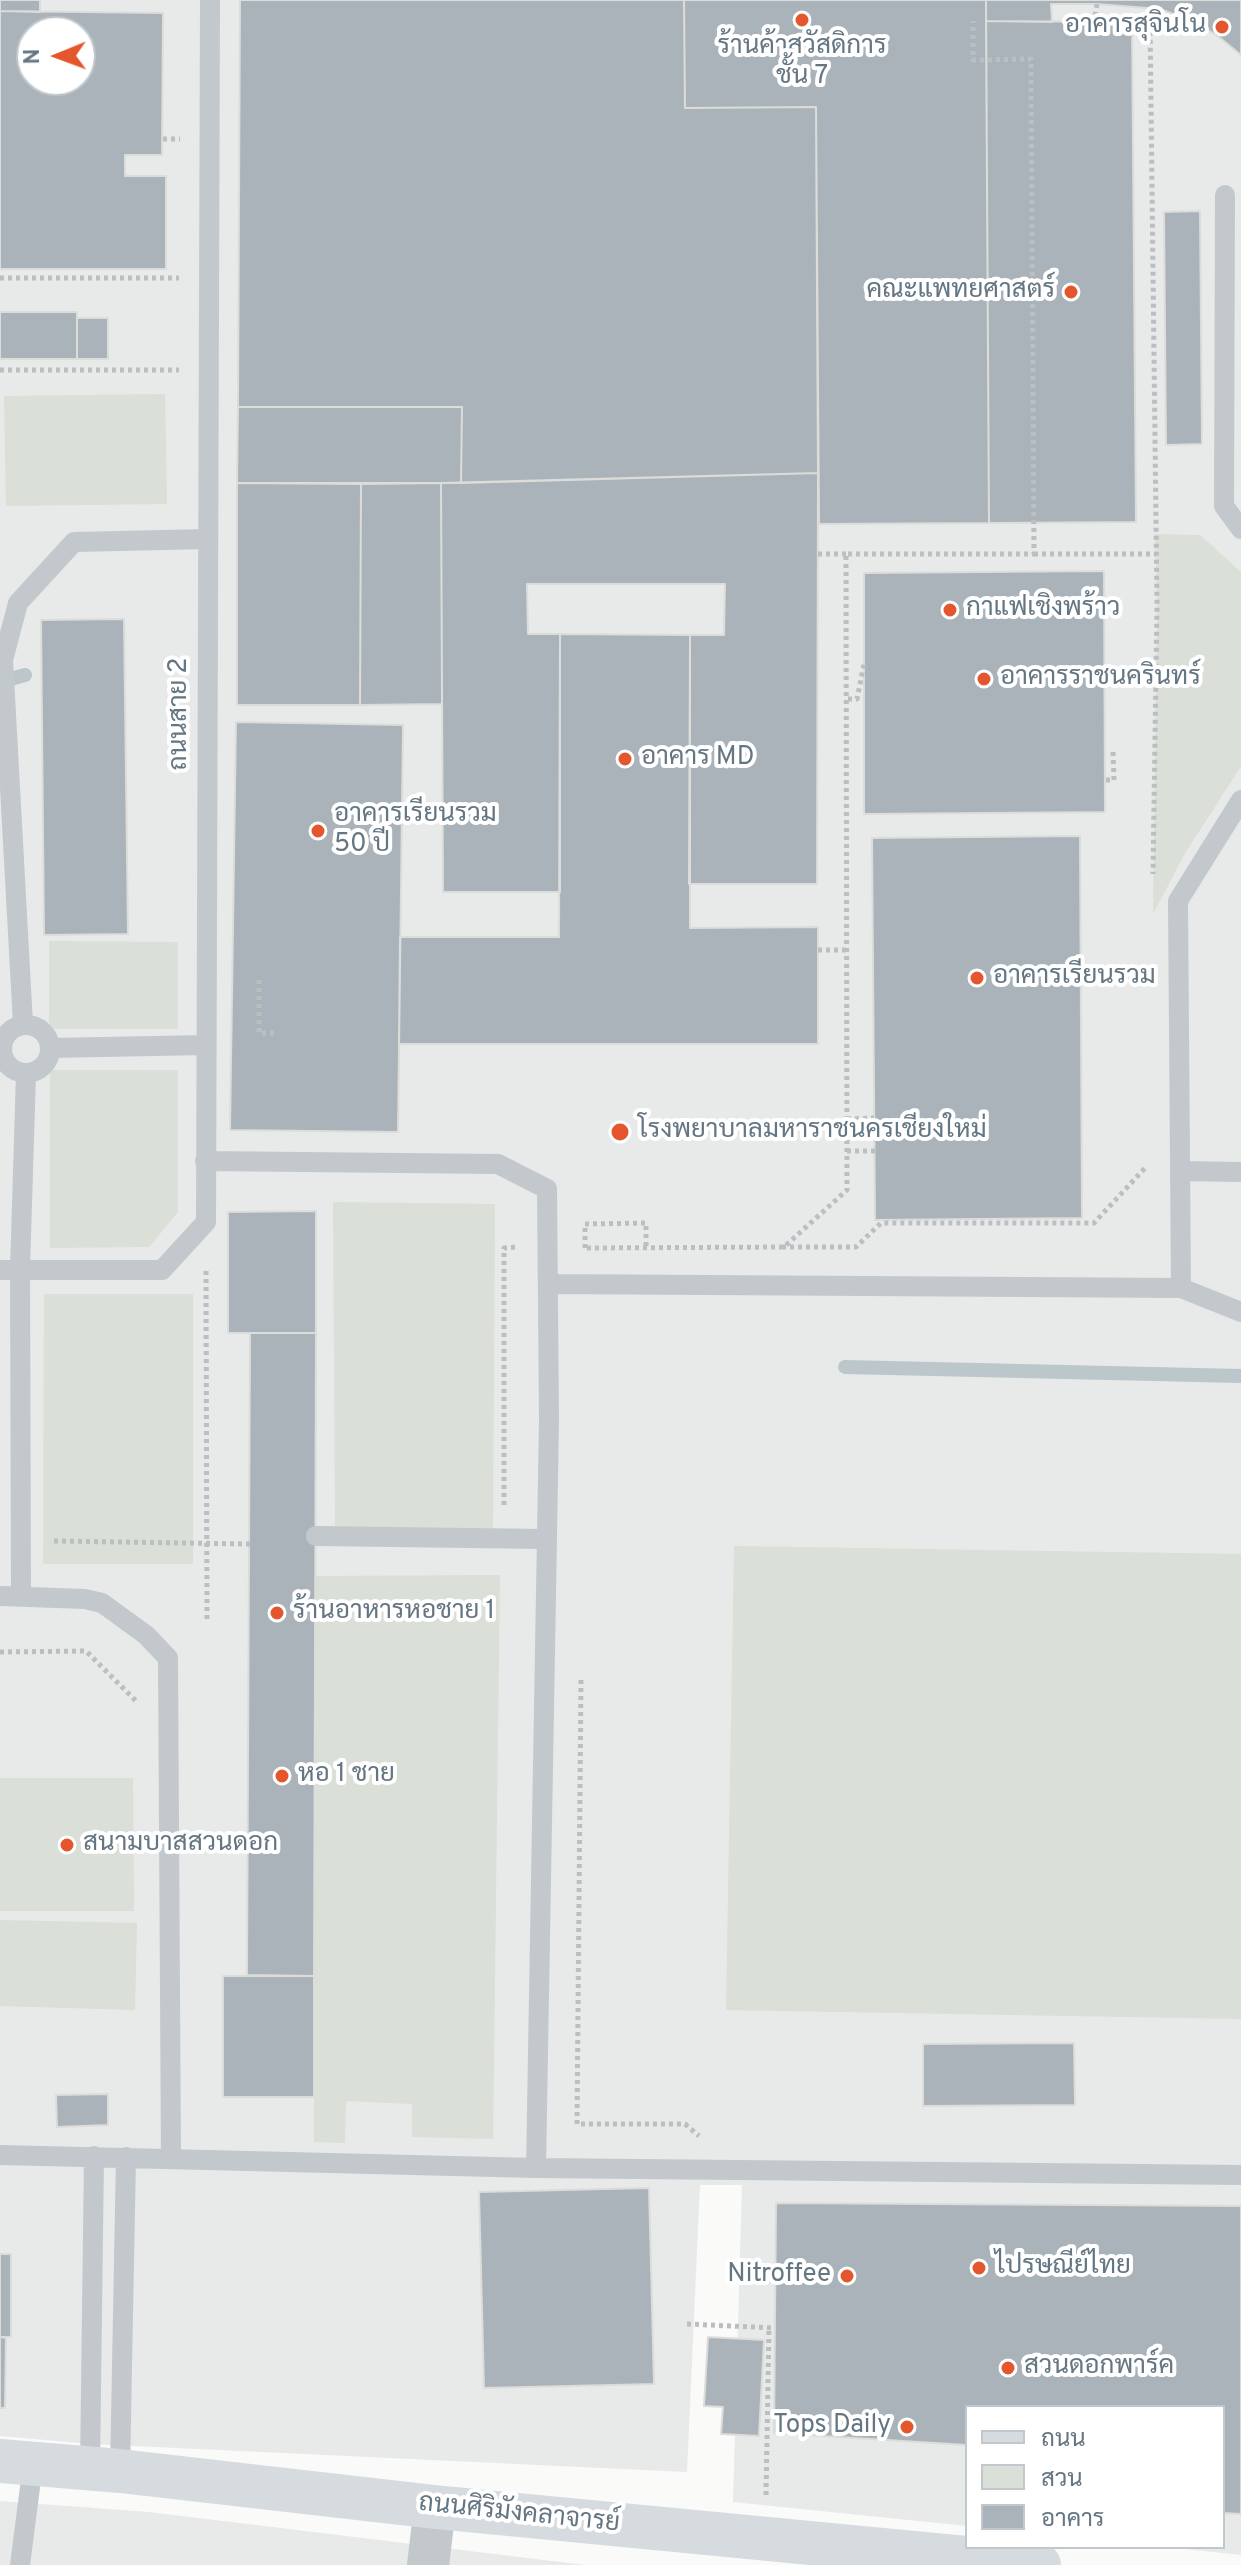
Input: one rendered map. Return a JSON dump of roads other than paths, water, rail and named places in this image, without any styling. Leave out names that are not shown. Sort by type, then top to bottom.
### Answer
[{"type":"street","name":"ถนนศิริมังคลาจารย์","points":[[16,2463],[1039,2565]]},
{"type":"street","points":[[428,2565],[435,2507]]},
{"type":"lane","name":"ถนนสาย 2","points":[[10,1270],[162,1270],[206,1222],[210,0]]},
{"type":"lane","points":[[1225,195],[1224,506],[1241,529]]},
{"type":"lane","points":[[23,1024],[3,660],[18,603],[74,542],[208,539]]},
{"type":"lane","points":[[1181,1288],[1178,901],[1241,800]]},
{"type":"lane","points":[[23,1024],[39,1027],[45,1032],[51,1048],[41,1068],[26,1073],[11,1068],[2,1054],[4,1039],[23,1024]]},
{"type":"lane","points":[[51,1048],[206,1045]]},
{"type":"lane","points":[[26,1073],[10,1270],[21,1541],[10,1596],[85,1599],[102,1603],[146,1635],[168,1658],[171,2159]]},
{"type":"lane","points":[[205,1161],[498,1164],[547,1189],[549,1420],[536,2168]]},
{"type":"lane","points":[[1181,1171],[1241,1172]]},
{"type":"lane","points":[[549,1284],[1181,1288],[1241,1312]]},
{"type":"lane","points":[[316,1536],[545,1539]]},
{"type":"lane","points":[[0,2155],[536,2168],[1241,2175]]},
{"type":"lane","points":[[94,2156],[105,2470]]},
{"type":"lane","points":[[105,2470],[126,2157]]},
{"type":"lane","points":[[16,2463],[20,2565]]},
{"type":"waterway","points":[[0,682],[25,675]]},
{"type":"waterway","points":[[845,1367],[1241,1376]]},
{"type":"place","name":"ร้านค้าสวัสดิการ ชั้น 7","points":[[802,20]]},
{"type":"place","name":"อาคารสุจินโน","points":[[1222,27]]},
{"type":"place","name":"คณะแพทยศาสตร์","points":[[1071,292]]},
{"type":"place","name":"กาแฟเชิงพร้าว","points":[[950,610]]},
{"type":"place","name":"อาคารราชนครินทร์","points":[[984,679]]},
{"type":"place","name":"อาคาร MD","points":[[625,759]]},
{"type":"place","name":"อาคารเรียนรวม 50 ปี","points":[[318,831]]},
{"type":"place","name":"อาคารเรียนรวม","points":[[977,978]]},
{"type":"place","name":"โรงพยาบาลมหาราชนครเชียงใหม่","points":[[620,1132]]},
{"type":"place","name":"ร้านอาหารหอชาย 1","points":[[277,1613]]},
{"type":"place","name":"หอ 1 ชาย","points":[[282,1776]]},
{"type":"place","name":"สนามบาสสวนดอก","points":[[67,1845]]},
{"type":"place","name":"ไปรษณีย์ไทย","points":[[979,2268]]},
{"type":"place","name":"Nitroffee","points":[[847,2276]]},
{"type":"place","name":"สวนดอกพาร์ค","points":[[1008,2368]]},
{"type":"place","name":"Tops Daily","points":[[907,2427]]}]
